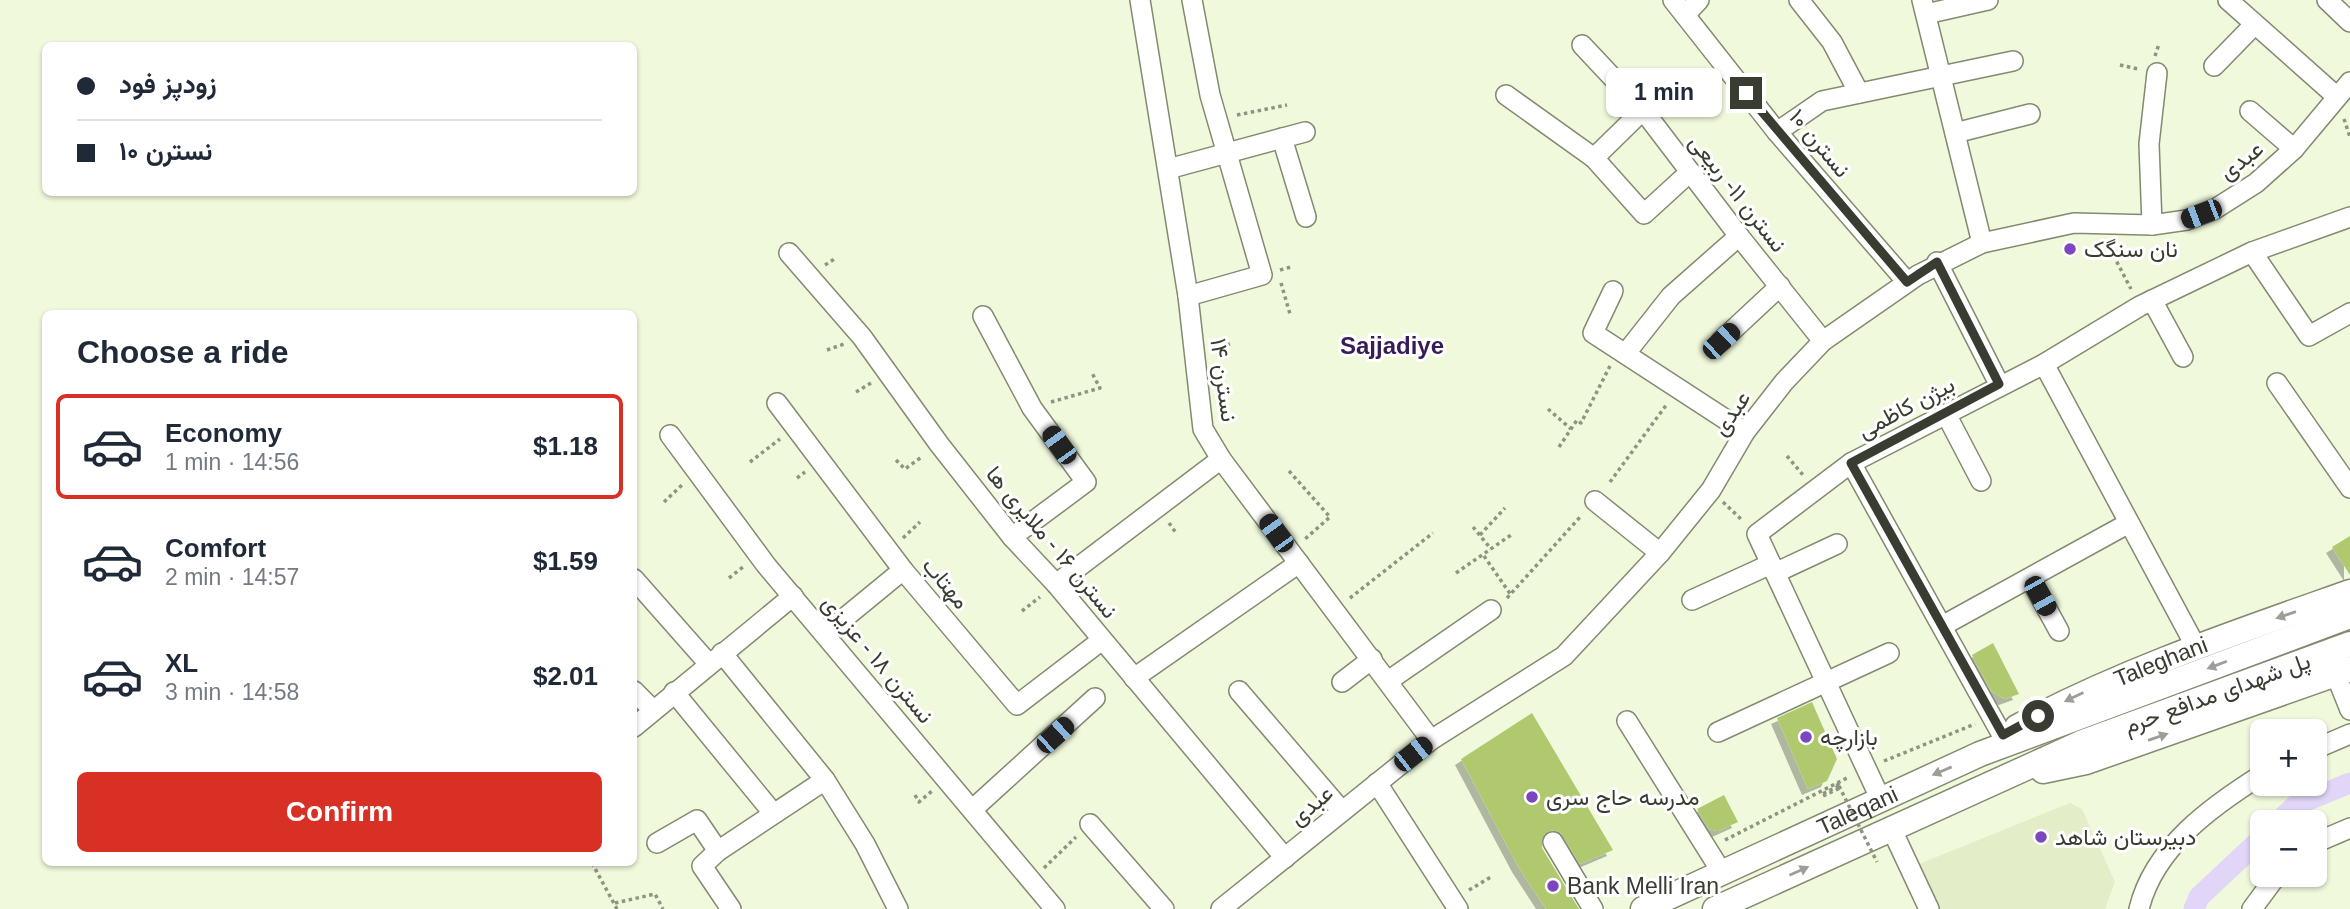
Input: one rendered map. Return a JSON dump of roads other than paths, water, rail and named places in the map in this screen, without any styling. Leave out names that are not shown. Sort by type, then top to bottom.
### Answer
[{"type":"main road","name":"Taleghani","points":[[1980,754],[2003,735],[2096,687],[2196,647],[2350,592]]},
{"type":"main road","name":"پل شهدای مدافع حرم","points":[[2079,731],[2350,615]]},
{"type":"main road","name":"پل شهدای مدافع حرم","points":[[2079,731],[2350,644]]},
{"type":"main road","points":[[1998,780],[2086,762],[2343,672]]},
{"type":"main road","name":"Taleqani","points":[[1643,909],[1980,754],[2079,731]]},
{"type":"main road","name":"Taleqani","points":[[1715,909],[1758,900],[1892,830],[1998,780],[2079,731]]},
{"type":"street","name":"نسترن ۱۴","points":[[1140,0],[1188,296],[1203,429],[1221,459],[1430,740]]},
{"type":"street","points":[[1188,296],[1262,275],[1217,119],[1192,0]]},
{"type":"street","points":[[1679,7],[1699,0]]},
{"type":"street","points":[[1799,0],[1832,42],[1859,93]]},
{"type":"street","points":[[1982,243],[1924,7],[1988,0]]},
{"type":"street","points":[[2228,0],[2336,96]]},
{"type":"street","points":[[2327,0],[2350,22]]},
{"type":"street","name":"نسترن ۱۰","points":[[1679,7],[1777,132],[1907,282]]},
{"type":"street","points":[[2214,66],[2254,25]]},
{"type":"street","name":"نسترن ۱۱- ربیعی","points":[[1582,46],[1639,105],[1739,236],[1824,341]]},
{"type":"street","points":[[1777,132],[1822,101],[2013,61]]},
{"type":"street","points":[[2152,225],[2148,144],[2157,72]]},
{"type":"street","name":"عبدی","points":[[1221,909],[1430,740],[1564,656],[1660,554],[1711,490],[1745,432],[1784,382],[1824,341],[1937,262],[1982,243],[2050,227],[2096,223],[2152,225],[2187,220],[2215,209],[2256,183],[2294,149],[2350,82]]},
{"type":"street","points":[[1506,95],[1594,159],[1644,214],[1690,172]]},
{"type":"street","points":[[1594,159],[1639,105]]},
{"type":"street","points":[[2250,111],[2294,149]]},
{"type":"street","points":[[1955,133],[2030,114]]},
{"type":"street","points":[[1168,169],[1305,132]]},
{"type":"street","points":[[1282,138],[1306,217]]},
{"type":"street","name":"بیژن کاظمی","points":[[1773,568],[1757,534],[1851,463],[2044,363],[2146,303],[2252,252],[2350,217]]},
{"type":"street","points":[[1622,351],[1671,296],[1739,236]]},
{"type":"street","points":[[2252,252],[2309,336],[2350,313]]},
{"type":"street","name":"نسترن ۱۶ - ملایری ها","points":[[789,253],[862,337],[939,444],[1012,537],[1056,584],[1285,859]]},
{"type":"street","points":[[1937,262],[1999,384]]},
{"type":"street","points":[[1721,341],[1780,286]]},
{"type":"street","points":[[1613,291],[1593,333],[1745,432]]},
{"type":"street","points":[[2146,303],[2183,357]]},
{"type":"street","points":[[983,316],[1032,408],[1086,482],[1012,537]]},
{"type":"street","points":[[2044,363],[2196,647]]},
{"type":"street","points":[[2277,383],[2350,488]]},
{"type":"street","name":"مهتاب","points":[[777,403],[903,570],[1017,705],[1102,640]]},
{"type":"street","points":[[1946,414],[1981,481]]},
{"type":"street","name":"نسترن ۱۸ - عزیزی","points":[[670,435],[766,565],[1055,909]]},
{"type":"street","points":[[1056,584],[1221,459]]},
{"type":"street","points":[[1851,463],[2003,735]]},
{"type":"street","points":[[1595,501],[1660,554]]},
{"type":"street","points":[[1942,626],[2129,523]]},
{"type":"street","points":[[1692,600],[1837,544]]},
{"type":"street","points":[[1134,678],[1294,557]]},
{"type":"street","points":[[1773,568],[1880,798]]},
{"type":"street","points":[[825,634],[903,570]]},
{"type":"street","points":[[2030,578],[2060,631]]},
{"type":"street","points":[[637,582],[716,658],[825,780],[865,844],[897,909]]},
{"type":"street","points":[[637,724],[793,596]]},
{"type":"street","points":[[1388,681],[1492,610]]},
{"type":"street","points":[[1718,732],[1889,653]]},
{"type":"street","points":[[1342,682],[1372,660]]},
{"type":"street","points":[[2343,672],[2350,710]]},
{"type":"street","points":[[1239,691],[1341,810]]},
{"type":"street","points":[[674,692],[774,813]]},
{"type":"street","points":[[637,694],[652,709]]},
{"type":"street","points":[[973,809],[1096,698]]},
{"type":"street","points":[[1627,721],[1721,871]]},
{"type":"street","points":[[2327,744],[2350,734]]},
{"type":"street","points":[[731,909],[702,866],[718,851],[825,780]]},
{"type":"street","points":[[2138,909],[2152,873],[2176,842],[2221,800],[2250,782]]},
{"type":"street","points":[[1377,783],[1455,904]]},
{"type":"street","points":[[657,843],[697,820],[718,851]]},
{"type":"street","points":[[1090,824],[1164,909]]},
{"type":"street","points":[[2327,838],[2350,828]]},
{"type":"street","points":[[1892,830],[1929,909]]},
{"type":"street","points":[[1553,842],[1593,909]]},
{"type":"street","points":[[2256,907],[2269,887]]},
{"type":"waterway","points":[[2291,810],[2296,805],[2350,783]]},
{"type":"waterway","points":[[2194,909],[2199,897],[2250,849]]},
{"type":"place","name":"نان سنگک","points":[[2070,249]]},
{"type":"place","name":"بازارچه","points":[[1806,737]]},
{"type":"place","name":"مدرسه حاج سری","points":[[1532,797]]},
{"type":"place","name":"دبیرستان شاهد","points":[[2041,837]]},
{"type":"place","name":"Bank Melli Iran","points":[[1553,886]]},
{"type":"district","name":"Sajjadiye","points":[[1392,345]]}]
